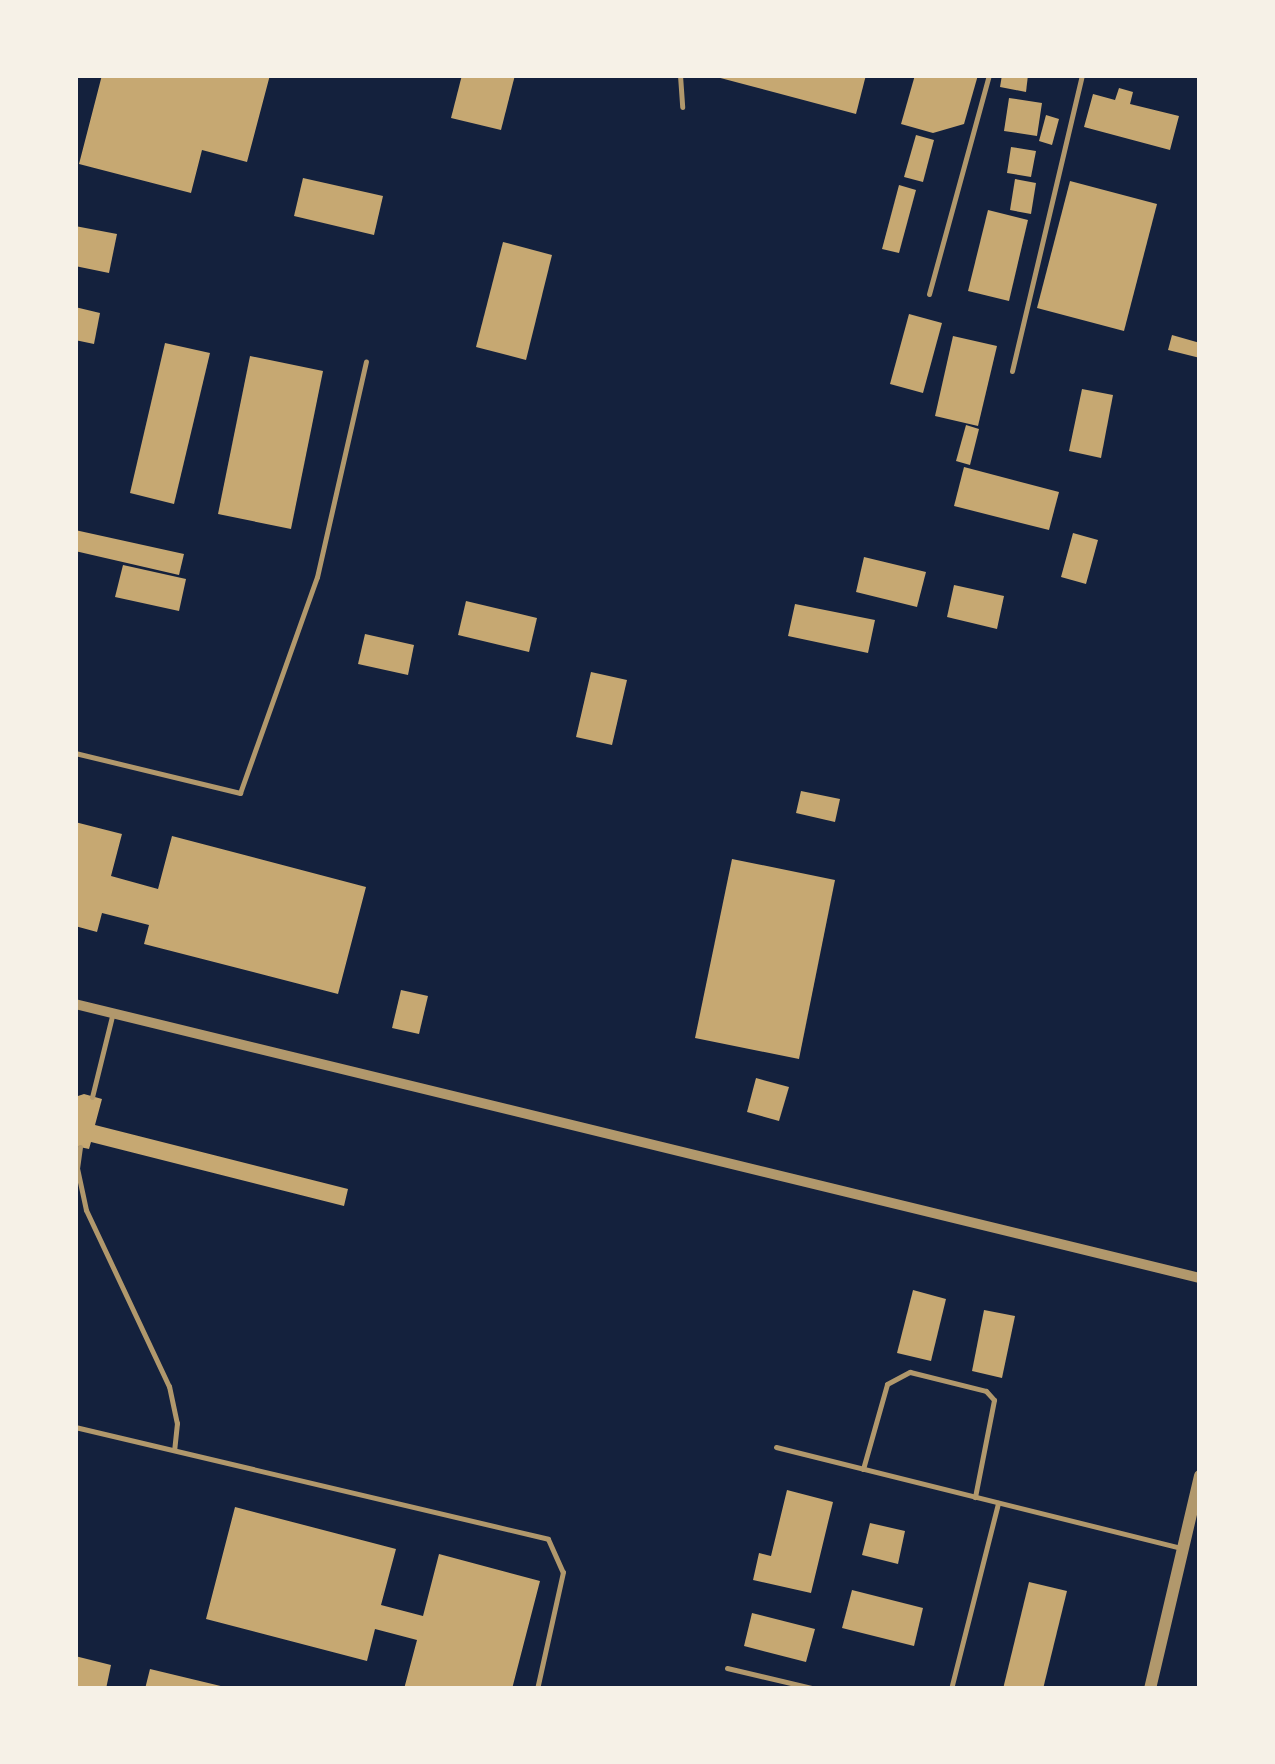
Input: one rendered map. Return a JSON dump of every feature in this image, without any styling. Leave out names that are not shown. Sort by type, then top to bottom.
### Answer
[{"type":"street","points":[[75,1004],[1200,1278]]},
{"type":"street","points":[[1150,1689],[1200,1476]]},
{"type":"lane","points":[[680,75],[682,108]]},
{"type":"lane","points":[[930,294],[989,75]]},
{"type":"lane","points":[[1012,371],[1082,75]]},
{"type":"lane","points":[[75,753],[240,793],[317,577],[366,362]]},
{"type":"lane","points":[[92,1096],[113,1013]]},
{"type":"lane","points":[[80,1147],[76,1168],[86,1210],[169,1386],[177,1423],[174,1450]]},
{"type":"lane","points":[[863,1469],[886,1384],[910,1372],[986,1392],[994,1400],[975,1497]]},
{"type":"lane","points":[[75,1426],[548,1539],[564,1572],[537,1689]]},
{"type":"lane","points":[[776,1447],[1183,1548]]},
{"type":"lane","points":[[951,1689],[998,1502]]},
{"type":"lane","points":[[727,1668],[816,1689]]},
{"type":"building","points":[[102,75],[270,75],[247,162],[202,150],[191,193],[79,164]]},
{"type":"building","points":[[462,75],[515,75],[501,130],[451,118]]},
{"type":"building","points":[[709,75],[866,75],[856,114]]},
{"type":"building","points":[[915,75],[978,75],[964,124],[933,133],[901,124]]},
{"type":"building","points":[[1002,75],[1028,75],[1026,92],[1000,87]]},
{"type":"building","points":[[1119,88],[1133,92],[1130,104],[1179,116],[1170,150],[1084,127],[1093,94],[1115,100]]},
{"type":"building","points":[[1009,98],[1042,103],[1037,136],[1004,131]]},
{"type":"building","points":[[1046,115],[1059,119],[1052,145],[1039,141]]},
{"type":"building","points":[[916,135],[934,140],[923,182],[904,177]]},
{"type":"building","points":[[1011,147],[1036,151],[1031,177],[1007,173]]},
{"type":"building","points":[[303,178],[383,196],[374,235],[294,216]]},
{"type":"building","points":[[1015,179],[1036,183],[1031,214],[1010,210]]},
{"type":"building","points":[[1070,181],[1157,204],[1124,331],[1037,308]]},
{"type":"building","points":[[899,185],[916,190],[899,253],[882,249]]},
{"type":"building","points":[[988,210],[1028,220],[1009,301],[968,291]]},
{"type":"building","points":[[75,226],[117,234],[109,273],[75,266]]},
{"type":"building","points":[[503,242],[552,255],[526,360],[476,347]]},
{"type":"building","points":[[75,307],[100,313],[94,344],[75,340]]},
{"type":"building","points":[[909,314],[942,323],[923,393],[890,384]]},
{"type":"building","points":[[1172,335],[1200,343],[1200,358],[1168,350]]},
{"type":"building","points":[[953,336],[997,346],[978,426],[935,416]]},
{"type":"building","points":[[165,343],[210,353],[174,504],[130,493]]},
{"type":"building","points":[[250,356],[323,371],[291,529],[218,514]]},
{"type":"building","points":[[1082,389],[1113,395],[1101,458],[1069,451]]},
{"type":"building","points":[[966,425],[979,429],[970,465],[956,461]]},
{"type":"building","points":[[964,467],[1059,492],[1049,530],[954,506]]},
{"type":"building","points":[[75,530],[184,554],[179,575],[75,551]]},
{"type":"building","points":[[1073,533],[1098,540],[1086,584],[1061,577]]},
{"type":"building","points":[[864,557],[926,572],[917,607],[856,592]]},
{"type":"building","points":[[123,565],[186,579],[179,611],[115,597]]},
{"type":"building","points":[[954,585],[1004,596],[997,629],[947,617]]},
{"type":"building","points":[[466,601],[537,618],[529,652],[458,635]]},
{"type":"building","points":[[795,604],[875,620],[868,653],[788,636]]},
{"type":"building","points":[[365,634],[414,645],[408,675],[358,664]]},
{"type":"building","points":[[591,672],[627,680],[612,745],[576,737]]},
{"type":"building","points":[[801,791],[840,799],[835,822],[796,813]]},
{"type":"building","points":[[75,822],[122,834],[111,876],[158,889],[172,836],[366,887],[338,994],[144,944],[149,925],[102,913],[97,932],[75,926]]},
{"type":"building","points":[[732,859],[835,880],[799,1059],[695,1038]]},
{"type":"building","points":[[401,990],[428,996],[419,1034],[392,1028]]},
{"type":"building","points":[[756,1078],[789,1087],[779,1121],[747,1112]]},
{"type":"building","points":[[84,1094],[102,1099],[95,1125],[348,1189],[344,1206],[91,1142],[89,1149],[75,1146],[75,1097]]},
{"type":"building","points":[[913,1290],[946,1299],[931,1361],[897,1353]]},
{"type":"building","points":[[984,1310],[1015,1316],[1002,1378],[972,1371]]},
{"type":"building","points":[[787,1490],[833,1502],[811,1593],[753,1580],[759,1553],[771,1556]]},
{"type":"building","points":[[235,1507],[396,1549],[381,1605],[423,1616],[439,1554],[540,1581],[512,1689],[404,1689],[417,1640],[375,1629],[367,1661],[206,1619]]},
{"type":"building","points":[[870,1523],[905,1531],[898,1564],[862,1555]]},
{"type":"building","points":[[1029,1582],[1067,1591],[1043,1689],[1003,1689]]},
{"type":"building","points":[[852,1590],[923,1608],[914,1646],[842,1628]]},
{"type":"building","points":[[752,1613],[815,1629],[806,1662],[744,1646]]},
{"type":"building","points":[[75,1656],[111,1665],[106,1689],[75,1689]]},
{"type":"building","points":[[150,1669],[229,1688],[229,1689],[145,1689]]}]
